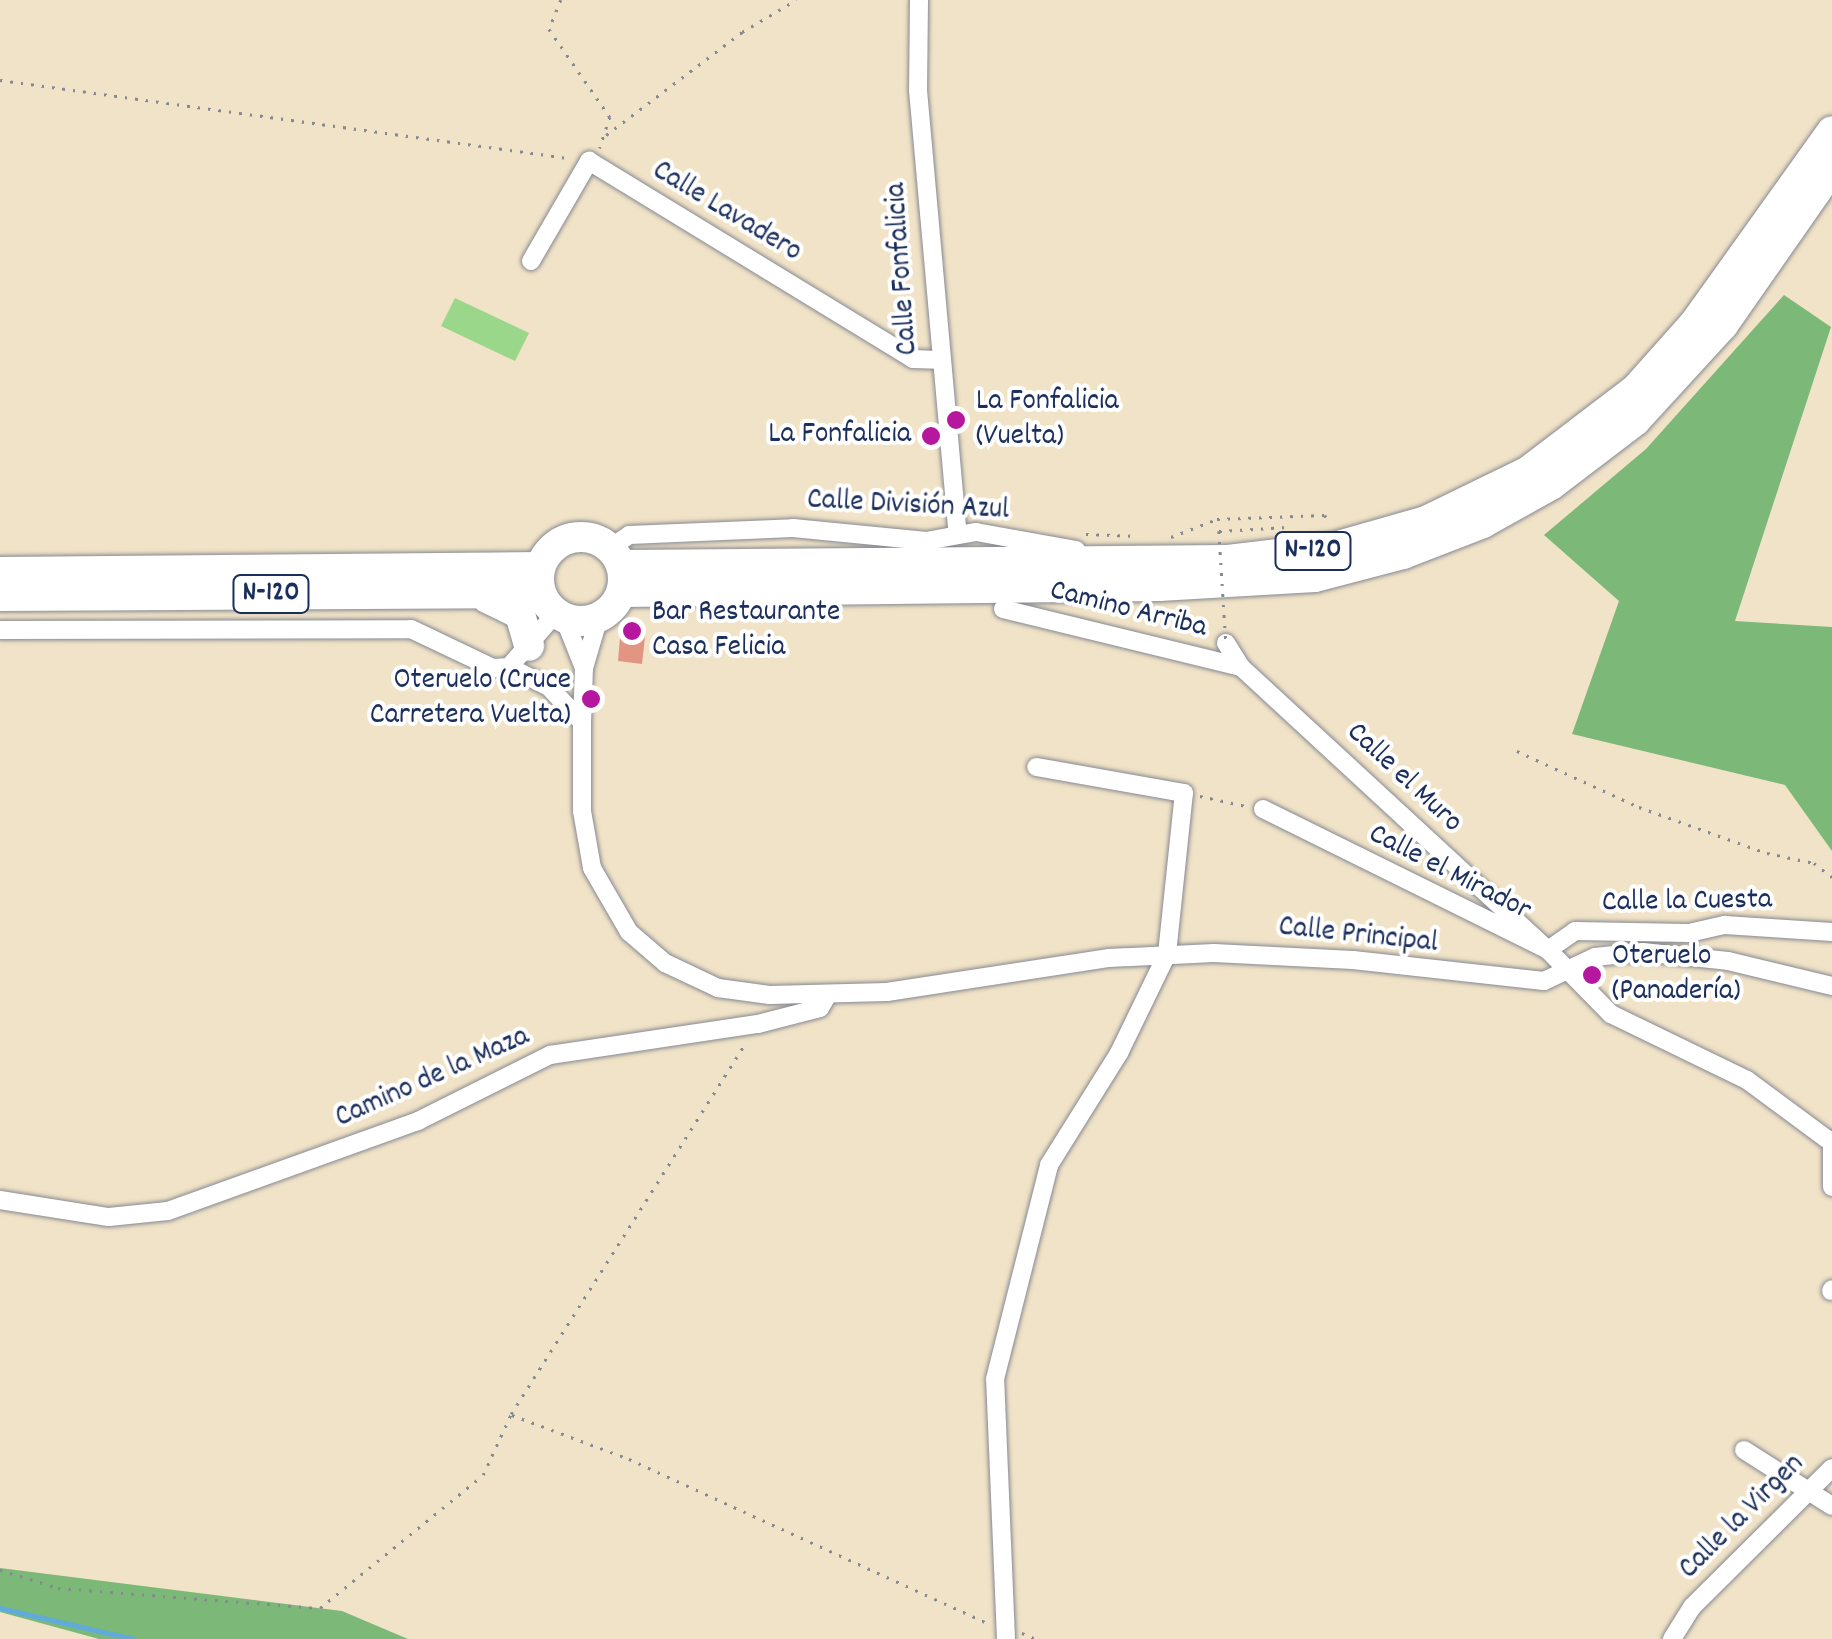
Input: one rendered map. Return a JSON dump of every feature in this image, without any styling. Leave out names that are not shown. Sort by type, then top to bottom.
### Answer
[{"type":"highway","name":"N-120","points":[[618,568],[1334,547],[1426,521],[1527,472],[1597,423],[1666,358],[1832,130]]},
{"type":"highway","name":"N-120","points":[[551,598],[553,548],[572,538],[618,568],[1159,586],[1315,577],[1403,554],[1484,523],[1551,485],[1635,421],[1724,325],[1832,169]]},
{"type":"highway","points":[[599,618],[618,568]]},
{"type":"highway","name":"N-120","points":[[0,572],[551,598]]},
{"type":"highway","name":"N-120","points":[[0,596],[470,592],[551,598],[599,618]]},
{"type":"highway","points":[[470,592],[520,614],[519,656]]},
{"type":"street","name":"Calle Fonfalicia","points":[[919,0],[918,90],[938,360],[958,534]]},
{"type":"street","name":"Calle Lavadero","points":[[588,161],[913,358],[938,360]]},
{"type":"street","points":[[531,261],[588,161]]},
{"type":"street","name":"Calle División Azul","points":[[618,568],[629,535],[765,528],[926,541],[958,534],[1149,550]]},
{"type":"street","points":[[519,656],[551,598]]},
{"type":"street","points":[[551,598],[584,668]]},
{"type":"street","name":"Camino Arriba","points":[[1002,608],[1241,666]]},
{"type":"street","points":[[599,618],[584,668],[582,722],[585,839],[601,890],[630,932],[665,963],[718,988],[828,994]]},
{"type":"street","points":[[0,630],[412,629],[476,662],[519,656]]},
{"type":"street","name":"Calle el Muro","points":[[1226,643],[1241,666],[1548,950]]},
{"type":"street","points":[[519,656],[582,722]]},
{"type":"street","points":[[1007,1634],[995,1379],[1022,1254],[1049,1165],[1118,1053],[1167,954],[1184,793],[1036,767]]},
{"type":"street","name":"Calle el Mirador","points":[[1263,810],[1548,950],[1568,974]]},
{"type":"street","name":"Calle la Cuesta","points":[[1548,950],[1575,932],[1689,933],[1725,925],[1832,932]]},
{"type":"street","points":[[1832,986],[1728,961],[1642,952],[1596,958],[1568,974],[1611,1014],[1747,1080],[1832,1142],[1832,1187]]},
{"type":"street","name":"Calle Principal","points":[[828,994],[1167,954],[1354,960],[1517,982],[1568,974]]},
{"type":"street","name":"Camino de la Maza","points":[[0,1200],[109,1217],[168,1212],[418,1121],[550,1055],[758,1024],[820,1008],[828,994]]},
{"type":"street","points":[[1744,1450],[1832,1506]]},
{"type":"street","name":"Calle la Virgen","points":[[1672,1639],[1692,1607],[1832,1468]]},
{"type":"path","points":[[0,80],[588,161],[610,117],[549,29],[562,0]]},
{"type":"path","points":[[604,135],[742,32],[796,0]]},
{"type":"path","points":[[1170,537],[1217,519],[1325,516],[1330,525],[1311,526]]},
{"type":"path","points":[[1226,643],[1219,531],[1293,527]]},
{"type":"path","points":[[1081,534],[1149,550]]},
{"type":"path","points":[[1516,751],[1639,807],[1768,853],[1814,863],[1832,878]]},
{"type":"path","points":[[1184,793],[1263,810]]},
{"type":"path","points":[[0,1570],[58,1588],[320,1608],[484,1475],[511,1414],[758,1024]]},
{"type":"path","points":[[511,1414],[629,1458],[773,1530],[1007,1634],[1036,1639]]},
{"type":"green space","points":[[1784,295],[1831,327],[1735,621],[1832,627],[1832,851],[1785,785],[1572,734],[1619,601],[1544,535],[1646,449]]},
{"type":"green space","points":[[455,298],[529,333],[515,361],[441,326]]},
{"type":"green space","points":[[0,1568],[342,1611],[408,1639],[99,1639],[0,1612]]},
{"type":"building","points":[[621,625],[646,628],[642,664],[618,661]]},
{"type":"waterway","points":[[0,1608],[133,1639]]},
{"type":"place","name":"La Fonfalicia (Vuelta)","points":[[956,420]]},
{"type":"place","name":"La Fonfalicia","points":[[931,436]]},
{"type":"place","name":"Bar Restaurante Casa Felicia","points":[[632,631]]},
{"type":"place","name":"Oteruelo (Cruce Carretera Vuelta)","points":[[591,699]]},
{"type":"place","name":"Oteruelo (Panadería)","points":[[1592,975]]}]
